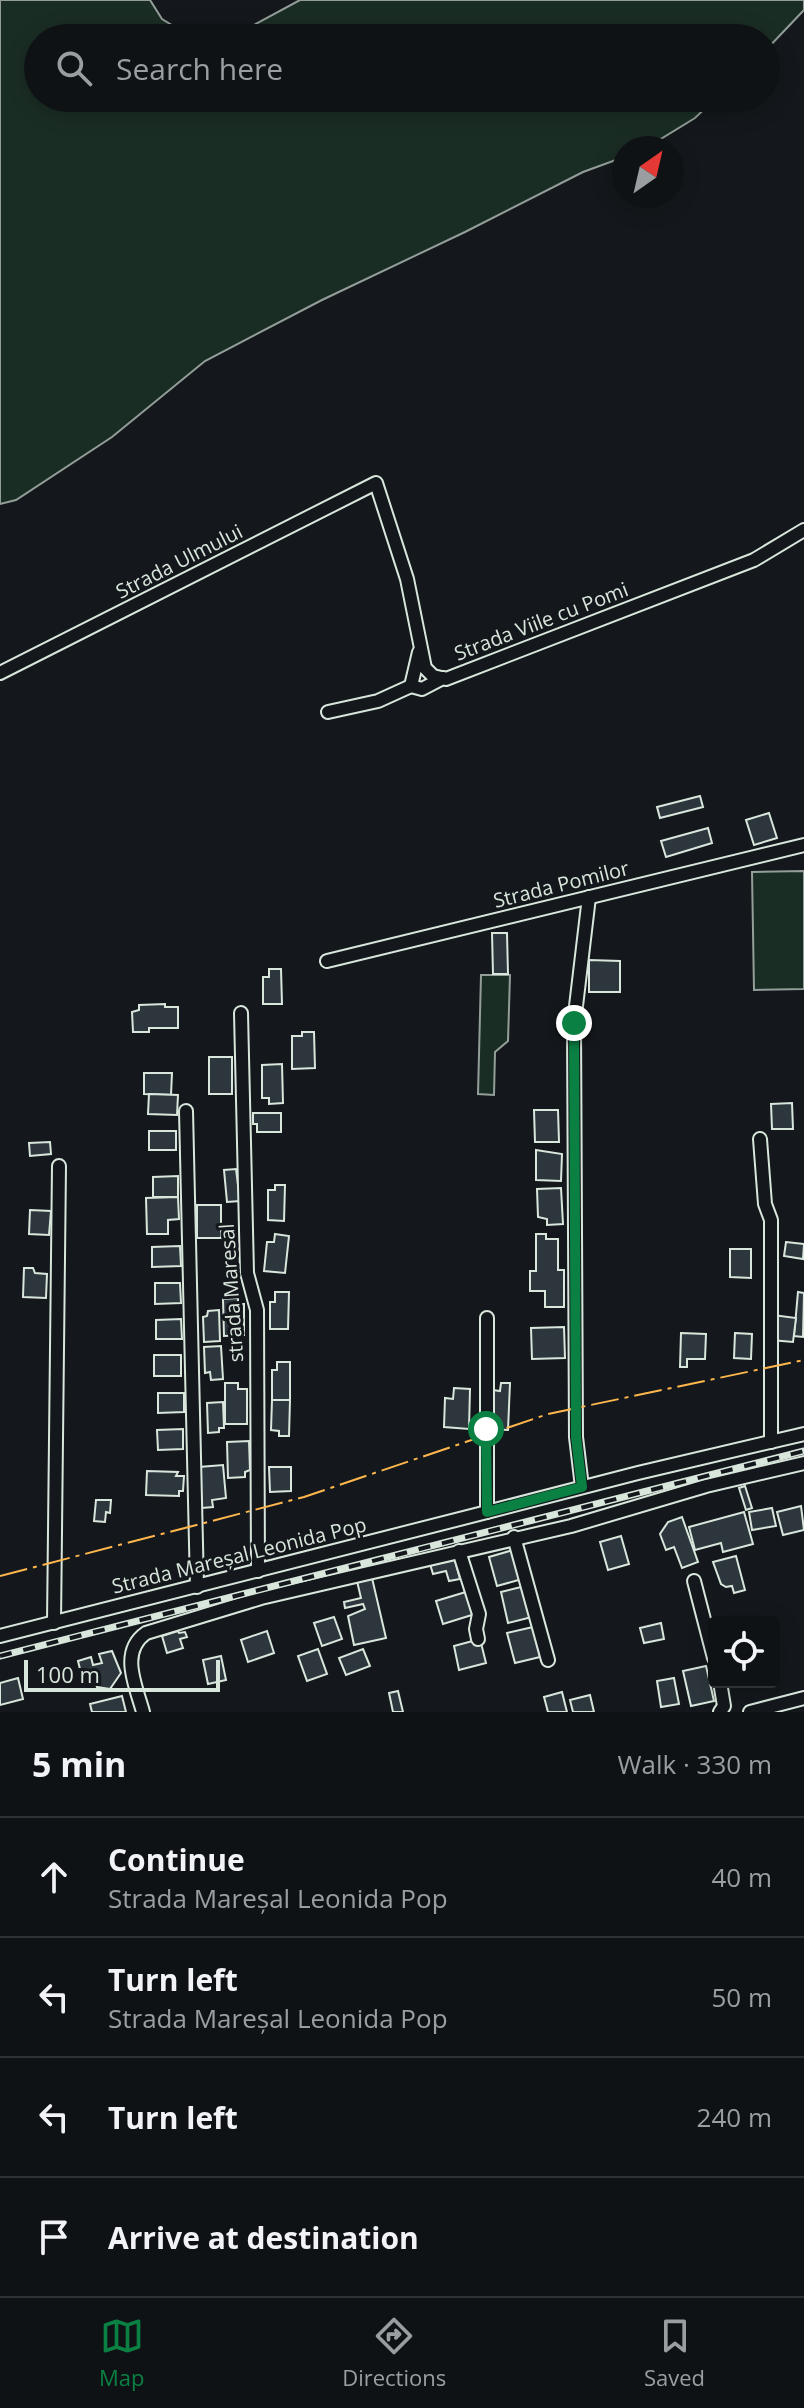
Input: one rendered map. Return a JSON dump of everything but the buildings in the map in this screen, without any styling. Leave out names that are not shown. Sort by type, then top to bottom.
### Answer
[{"type":"street","name":"Strada Viile cu Pomi","points":[[376,483],[407,579],[425,668],[433,676],[443,678],[754,560],[804,530]]},
{"type":"street","name":"Strada Ulmului","points":[[0,673],[376,483]]},
{"type":"street","points":[[411,686],[420,645]]},
{"type":"street","points":[[328,712],[378,701],[411,686],[422,689],[443,678]]},
{"type":"street","name":"Strada Pomilor","points":[[327,961],[804,845]]},
{"type":"street","points":[[582,1487],[576,1437],[574,1023],[589,897]]},
{"type":"street","name":"strada Maresal","points":[[241,1013],[247,1273],[257,1310],[258,1571]]},
{"type":"street","points":[[186,1111],[197,1587]]},
{"type":"street","points":[[760,1139],[765,1204],[771,1220],[771,1442]]},
{"type":"street","points":[[54,1623],[59,1166]]},
{"type":"street","points":[[487,1318],[487,1512]]},
{"type":"street","name":"Strada Mareșal Leonida Pop","points":[[0,1636],[582,1487],[804,1434]]},
{"type":"street","points":[[143,1712],[131,1658],[137,1639],[146,1633],[261,1598],[571,1526],[706,1486],[804,1463]]},
{"type":"street","points":[[514,1537],[548,1660]]},
{"type":"street","points":[[459,1551],[479,1614],[478,1639]]},
{"type":"street","points":[[694,1581],[708,1635]]},
{"type":"street","points":[[720,1712],[724,1706],[721,1688]]},
{"type":"street","points":[[750,1712],[804,1698]]},
{"type":"green space","points":[[0,0],[150,0],[162,19],[170,24],[24,24],[24,112],[701,112],[666,136],[612,136],[612,161],[583,172],[322,300],[205,361],[112,437],[16,500],[0,504]]},
{"type":"green space","points":[[300,0],[804,0],[804,10],[780,35],[780,24],[256,24]]},
{"type":"green space","points":[[804,871],[804,989],[754,990],[752,872]]},
{"type":"green space","points":[[481,975],[510,975],[508,1041],[495,1052],[494,1095],[478,1094]]},
{"type":"railway","points":[[0,1656],[804,1451]]},
{"type":"power","points":[[0,1576],[304,1497],[548,1414],[804,1360]]},
{"type":"route","points":[[486,1429],[487,1512],[582,1487],[576,1437],[574,1023]]}]
